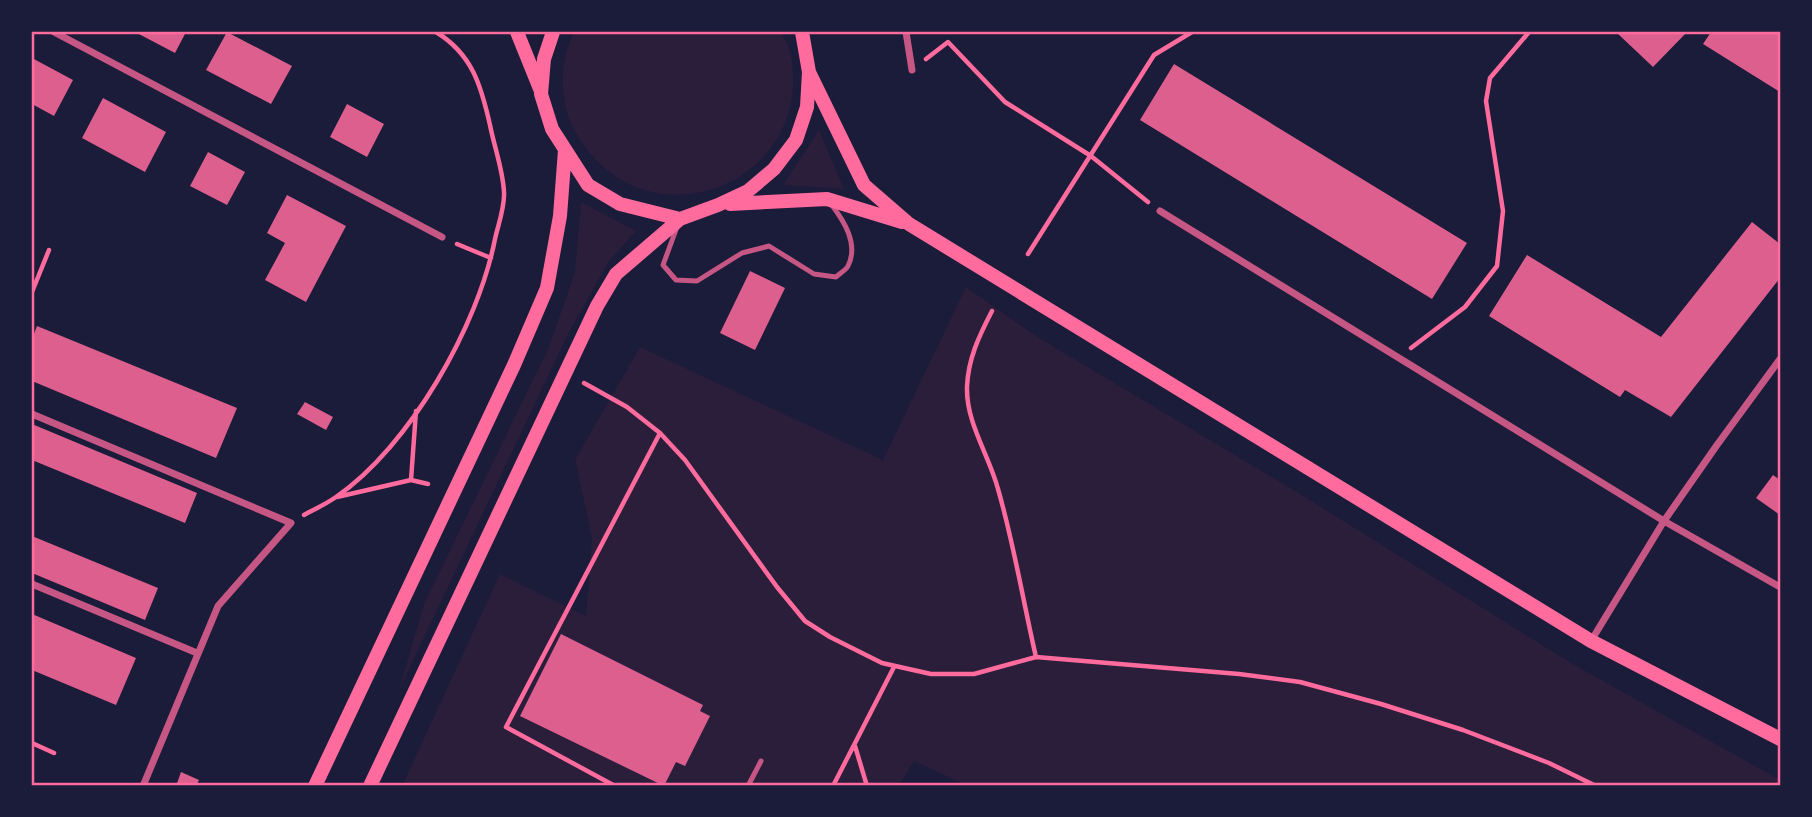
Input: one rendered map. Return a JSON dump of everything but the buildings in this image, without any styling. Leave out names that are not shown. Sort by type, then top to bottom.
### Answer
[{"type":"main road","points":[[517,32],[552,129],[588,185],[620,204],[680,219]]},
{"type":"main road","points":[[541,94],[544,59],[553,32]]},
{"type":"main road","points":[[370,786],[597,306],[616,274],[680,219],[748,191],[774,169],[796,140],[807,107],[809,72],[803,33]]},
{"type":"main road","points":[[809,72],[864,185],[909,224],[1591,640],[1780,739]]},
{"type":"main road","points":[[317,785],[547,288],[560,216],[565,150]]},
{"type":"main road","points":[[718,205],[827,199],[909,224]]},
{"type":"street","points":[[54,32],[442,237]]},
{"type":"street","points":[[906,32],[912,70]]},
{"type":"street","points":[[1160,211],[1664,521],[1780,587]]},
{"type":"street","points":[[1591,640],[1664,521],[1780,359]]},
{"type":"street","points":[[32,414],[291,523],[218,607],[143,786]]},
{"type":"street","points":[[32,584],[197,653]]},
{"type":"lane","points":[[680,219],[663,265],[676,280],[697,281],[742,253],[769,246],[814,274],[836,277],[848,267],[852,243],[846,223],[827,199]]},
{"type":"lane","points":[[748,786],[761,761]]},
{"type":"path","points":[[291,523],[337,497],[391,446],[436,383],[467,328],[491,258],[504,193],[488,117],[475,71],[454,43],[436,32]]},
{"type":"path","points":[[1028,254],[1154,55],[1192,32]]},
{"type":"path","points":[[1403,360],[1413,345],[1465,307],[1497,266],[1503,211],[1486,102],[1490,78],[1529,32]]},
{"type":"path","points":[[912,70],[948,42],[1005,102],[1090,156],[1160,211]]},
{"type":"path","points":[[442,237],[491,258]]},
{"type":"path","points":[[32,292],[49,250]]},
{"type":"path","points":[[992,311],[976,340],[970,363],[968,409],[998,488],[1036,657]]},
{"type":"path","points":[[583,383],[626,407],[660,433],[685,460],[777,587],[805,621],[855,651],[894,667],[931,674],[974,674],[1036,657],[1239,674],[1300,682],[1463,730],[1549,763],[1596,786]]},
{"type":"path","points":[[411,480],[416,411]]},
{"type":"path","points":[[615,786],[506,727],[660,433]]},
{"type":"path","points":[[337,497],[411,480],[428,484]]},
{"type":"path","points":[[833,786],[894,667]]},
{"type":"path","points":[[32,743],[54,753]]},
{"type":"path","points":[[855,747],[867,786]]},
{"type":"shaded area","points":[[574,32],[781,32],[791,56],[791,101],[777,138],[752,167],[720,187],[682,195],[644,190],[609,172],[579,138],[567,113],[563,72]]},
{"type":"shaded area","points":[[819,130],[844,189],[783,185]]},
{"type":"shaded area","points":[[581,202],[636,231],[609,261],[568,334],[399,690],[424,604],[549,347],[575,272]]},
{"type":"shaded area","points":[[966,287],[1036,336],[1305,497],[1571,663],[1780,780],[1780,786],[968,786],[914,761],[899,786],[402,786],[500,574],[586,616],[592,537],[575,460],[640,347],[883,460]]}]
